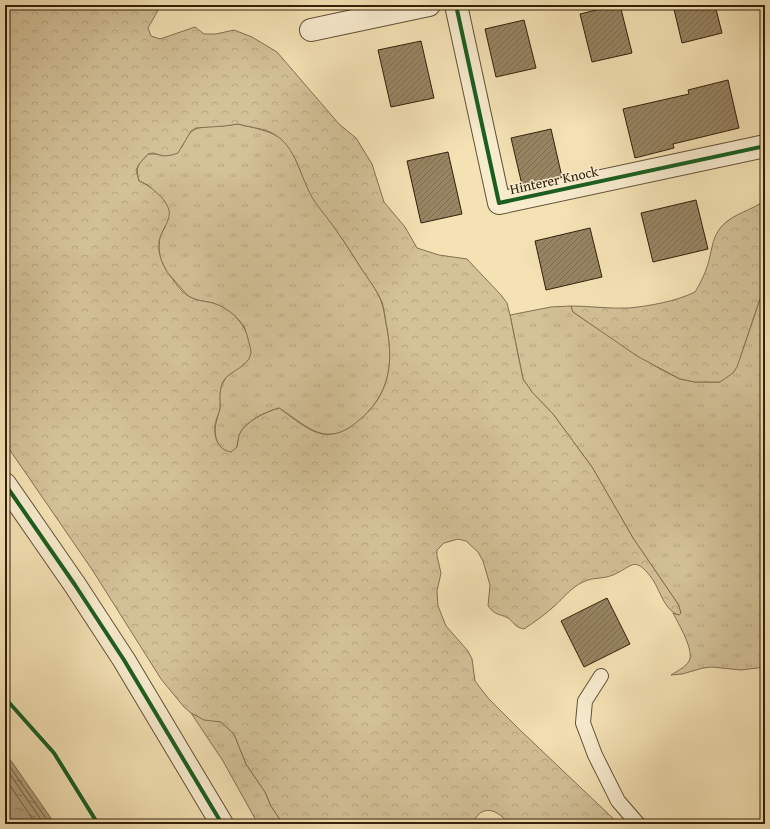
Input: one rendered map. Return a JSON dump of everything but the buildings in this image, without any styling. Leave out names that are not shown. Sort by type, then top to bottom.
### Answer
[{"type":"street","points":[[311,30],[429,5]]},
{"type":"street","name":"Hinterer Knock","points":[[456,5],[499,203],[765,146]]},
{"type":"street","points":[[5,484],[75,585],[124,660],[222,824]]},
{"type":"lane","points":[[601,676],[585,701],[583,723],[595,755],[618,801],[638,824]]},
{"type":"green space","points":[[5,5],[161,5],[148,28],[151,36],[160,39],[195,27],[204,34],[216,34],[234,30],[252,37],[277,52],[339,124],[356,138],[372,164],[384,202],[405,227],[417,248],[439,255],[467,259],[507,303],[523,379],[532,392],[553,414],[592,467],[633,538],[678,604],[681,613],[679,615],[674,613],[666,604],[651,577],[645,570],[641,566],[633,565],[613,575],[583,582],[570,591],[548,612],[524,629],[516,626],[508,618],[495,613],[488,606],[490,585],[483,561],[478,552],[466,541],[458,539],[444,543],[437,550],[441,573],[437,591],[438,606],[446,626],[468,651],[472,659],[475,681],[488,698],[520,730],[619,824],[509,824],[500,815],[490,810],[480,813],[472,824],[283,824],[271,806],[265,792],[246,764],[234,734],[221,722],[204,720],[191,713],[184,707],[161,679],[93,571],[5,443]],"holes":[[[238,124],[263,129],[270,132],[287,145],[315,202],[345,242],[376,290],[382,302],[390,351],[387,376],[383,389],[377,400],[369,411],[346,430],[333,434],[317,433],[279,408],[262,415],[246,425],[239,435],[237,447],[231,452],[226,451],[219,445],[215,436],[215,426],[220,409],[220,393],[222,383],[250,358],[251,351],[247,335],[242,324],[229,311],[219,305],[195,299],[187,295],[179,288],[168,273],[160,257],[159,240],[168,220],[169,210],[157,192],[139,181],[136,170],[148,154],[153,153],[164,156],[178,153],[191,131],[196,128]]]},
{"type":"green space","points":[[238,124],[273,134],[283,140],[290,148],[305,181],[321,209],[339,233],[379,297],[388,337],[390,362],[385,385],[380,396],[363,417],[351,427],[339,433],[320,433],[300,423],[279,408],[262,415],[246,425],[239,435],[237,447],[231,453],[220,446],[216,437],[215,428],[220,408],[222,384],[225,378],[243,365],[248,339],[244,326],[236,317],[213,303],[197,300],[188,296],[167,272],[160,258],[159,246],[160,236],[165,227],[165,202],[148,185],[139,181],[137,169],[148,154],[158,154],[182,147],[188,135],[195,129]]},
{"type":"green space","points":[[765,200],[765,284],[737,367],[733,373],[720,382],[695,382],[680,379],[637,356],[573,312],[571,306],[629,308],[672,300],[695,292],[705,274],[713,241],[721,227],[731,218]]},
{"type":"green space","points":[[765,284],[765,667],[741,670],[712,667],[671,675],[686,665],[690,656],[688,644],[673,613],[679,615],[681,613],[678,604],[633,538],[592,467],[553,414],[532,392],[523,379],[510,315],[551,307],[571,306],[573,312],[660,369],[680,379],[695,382],[720,382],[740,358]]},
{"type":"green space","points":[[191,713],[199,717],[221,722],[234,734],[246,764],[265,792],[271,806],[283,824],[258,824],[223,761]]},
{"type":"water","points":[[5,754],[12,762],[55,824],[5,824]]},
{"type":"cycle path","points":[[456,5],[499,203],[765,146]]},
{"type":"cycle path","points":[[5,484],[75,585],[124,660],[222,824]]},
{"type":"cycle path","points":[[5,698],[54,753],[98,824]]}]
